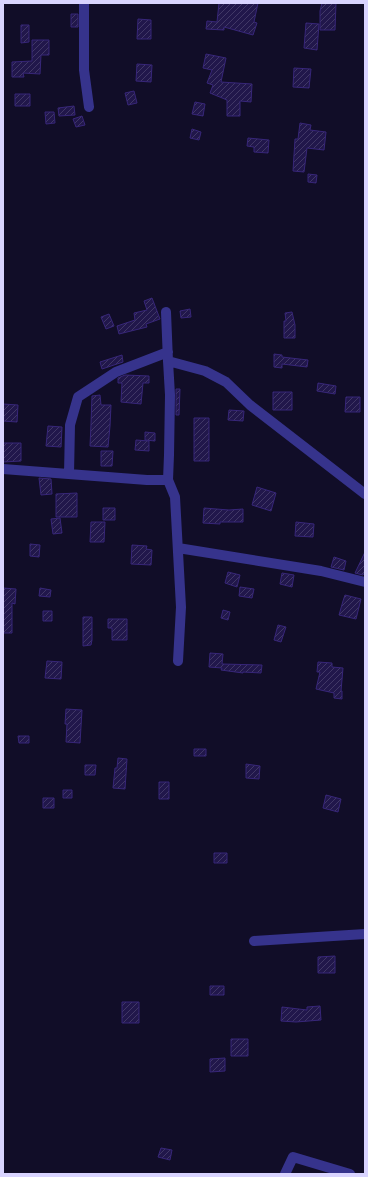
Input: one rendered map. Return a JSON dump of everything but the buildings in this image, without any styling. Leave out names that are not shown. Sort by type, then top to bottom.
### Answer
[{"type":"street","points":[[84,3],[84,70],[89,107]]},
{"type":"street","points":[[166,312],[170,395],[168,480],[175,497],[181,607],[178,661]]},
{"type":"street","points":[[69,474],[70,425],[78,396],[116,372],[168,356],[205,371],[226,382],[250,405],[365,494]]},
{"type":"street","points":[[3,469],[147,480],[168,480]]},
{"type":"street","points":[[178,548],[321,571],[365,582]]},
{"type":"street","points":[[254,940],[365,934]]},
{"type":"street","points":[[285,1174],[293,1157],[350,1174]]}]
